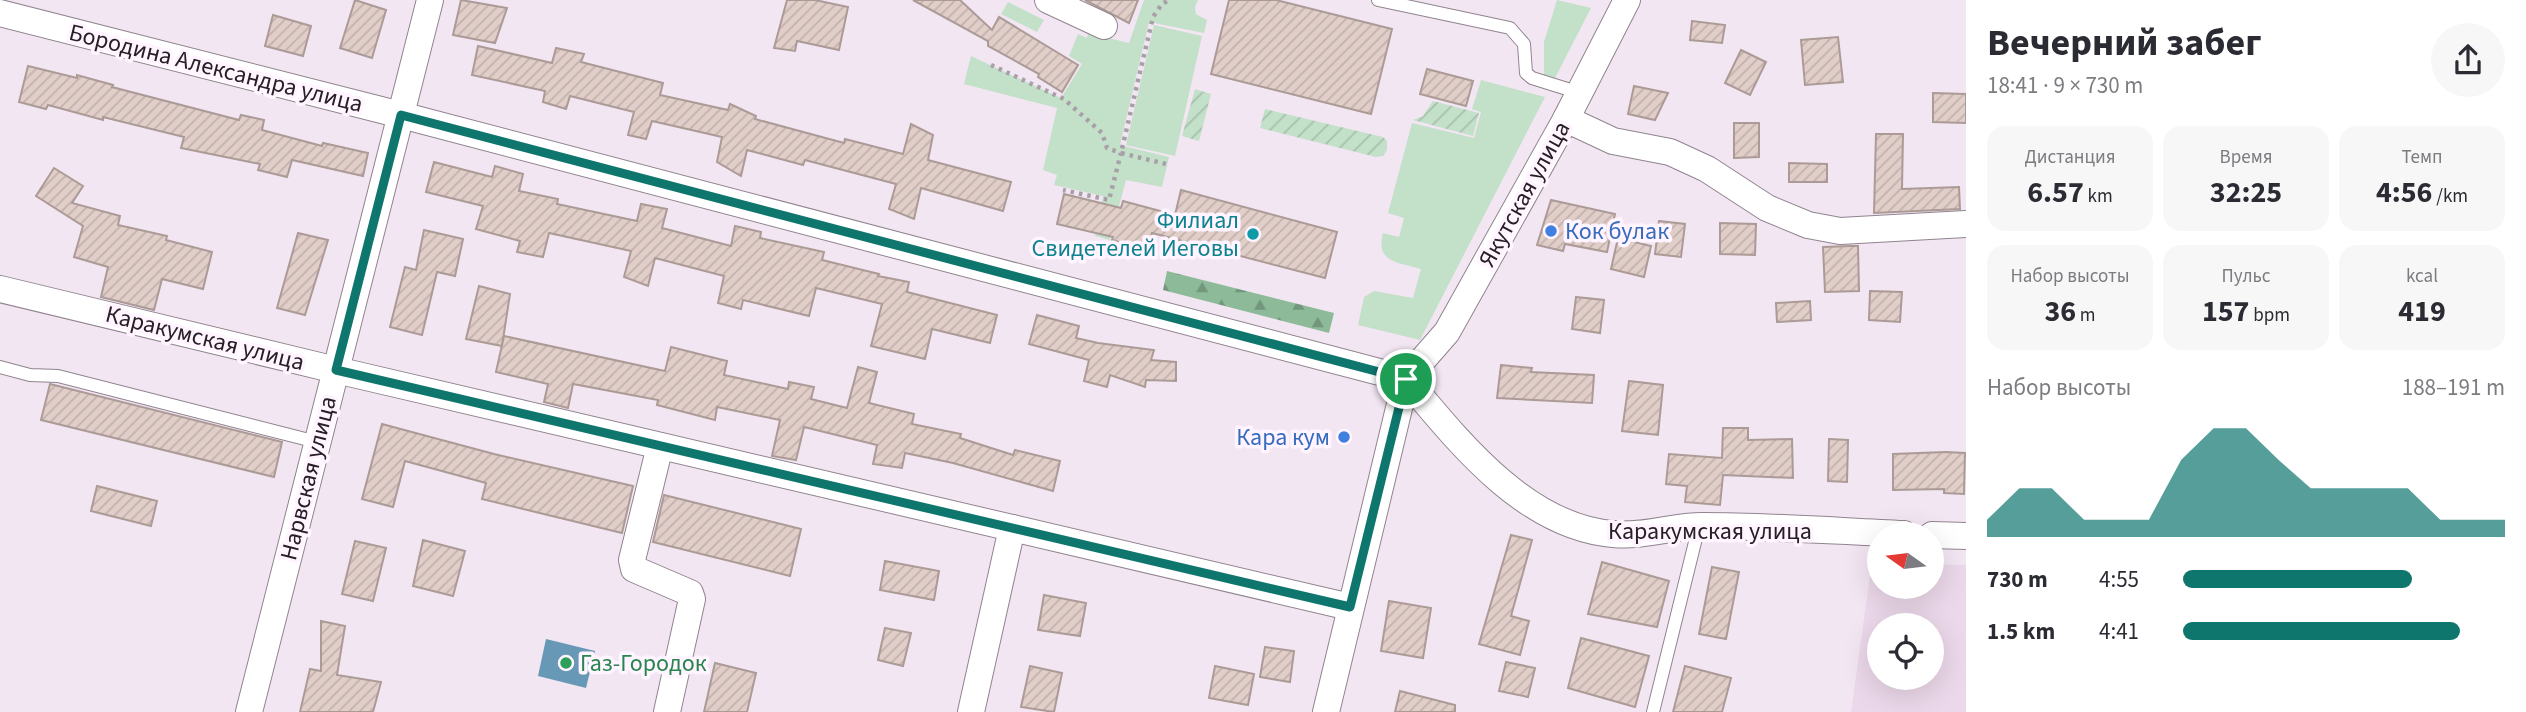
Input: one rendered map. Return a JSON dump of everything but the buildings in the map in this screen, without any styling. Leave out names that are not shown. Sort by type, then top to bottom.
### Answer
[{"type":"street","name":"Нарвская улица","points":[[249,712],[430,0]]},
{"type":"street","points":[[1048,0],[1104,26]]},
{"type":"street","name":"Якутская улица","points":[[1406,379],[1447,332],[1566,119],[1627,0]]},
{"type":"street","name":"Бородина Александра улица","points":[[0,13],[401,115],[1406,379]]},
{"type":"street","points":[[1566,119],[1613,141],[1670,152],[1707,169],[1768,208],[1808,225],[1840,231],[1966,224]]},
{"type":"street","name":"Каракумская улица","points":[[0,289],[1350,607]]},
{"type":"street","points":[[1326,712],[1406,379]]},
{"type":"street","name":"Каракумская улица","points":[[1406,379],[1455,438],[1485,468],[1527,502],[1570,524],[1611,534],[1643,535],[1699,526],[1867,533]]},
{"type":"street","points":[[660,446],[632,560],[634,569],[690,593],[692,599],[667,712]]},
{"type":"street","points":[[971,712],[1012,528]]},
{"type":"street","points":[[1944,535],[1966,536]]},
{"type":"lane","points":[[1378,0],[1510,28],[1524,44],[1526,73],[1532,78],[1580,93]]},
{"type":"lane","points":[[0,367],[30,375],[58,376],[317,442]]},
{"type":"lane","points":[[1653,712],[1699,526]]},
{"type":"path","points":[[1063,190],[1110,200],[1153,17],[1162,4],[1169,0]]},
{"type":"path","points":[[991,65],[1064,99],[1102,133],[1107,148],[1166,164]]},
{"type":"shaded area","points":[[1944,564],[1966,565],[1966,712],[1851,712],[1867,597],[1944,599]]},
{"type":"green space","points":[[1144,0],[1198,0],[1196,14],[1207,20],[1204,33],[1149,22],[1120,145],[1169,157],[1162,187],[1126,180],[1110,240],[1095,236],[1103,196],[1054,185],[1057,175],[1043,170],[1057,108],[964,84],[971,56],[1061,98],[1082,64],[1069,56],[1078,34],[1087,38],[1088,33],[1129,43]]},
{"type":"green space","points":[[1557,0],[1591,8],[1555,78],[1544,75],[1544,42]]},
{"type":"green space","points":[[1008,2],[1044,20],[1037,32],[1001,14]]},
{"type":"green space","points":[[1154,25],[1202,36],[1175,156],[1126,145]]},
{"type":"green space","points":[[1481,80],[1545,97],[1420,340],[1358,325],[1364,297],[1374,291],[1413,298],[1421,269],[1390,260],[1385,256],[1381,243],[1383,233],[1399,237],[1404,218],[1388,213],[1412,123],[1474,138],[1481,112],[1472,109]]},
{"type":"green space","points":[[1195,89],[1211,94],[1199,141],[1182,136]]},
{"type":"green space","points":[[1433,101],[1479,113],[1473,136],[1413,120],[1423,116]]},
{"type":"green space","points":[[1265,109],[1383,137],[1387,141],[1387,150],[1383,156],[1376,157],[1260,128]]},
{"type":"green space","points":[[1167,271],[1334,313],[1329,333],[1163,290]]},
{"type":"water","name":"Газ-Городок","points":[[546,639],[595,651],[586,688],[538,676]]},
{"type":"place","name":"Кок булак","points":[[1551,231]]},
{"type":"place","name":"Филиал Свидетелей Иеговы","points":[[1253,234]]},
{"type":"place","name":"Кара кум","points":[[1344,437]]},
{"type":"place","name":"Газ-Городок","points":[[566,663]]},
{"type":"route","points":[[401,115],[1406,379],[1350,607],[336,370],[401,115]]}]
